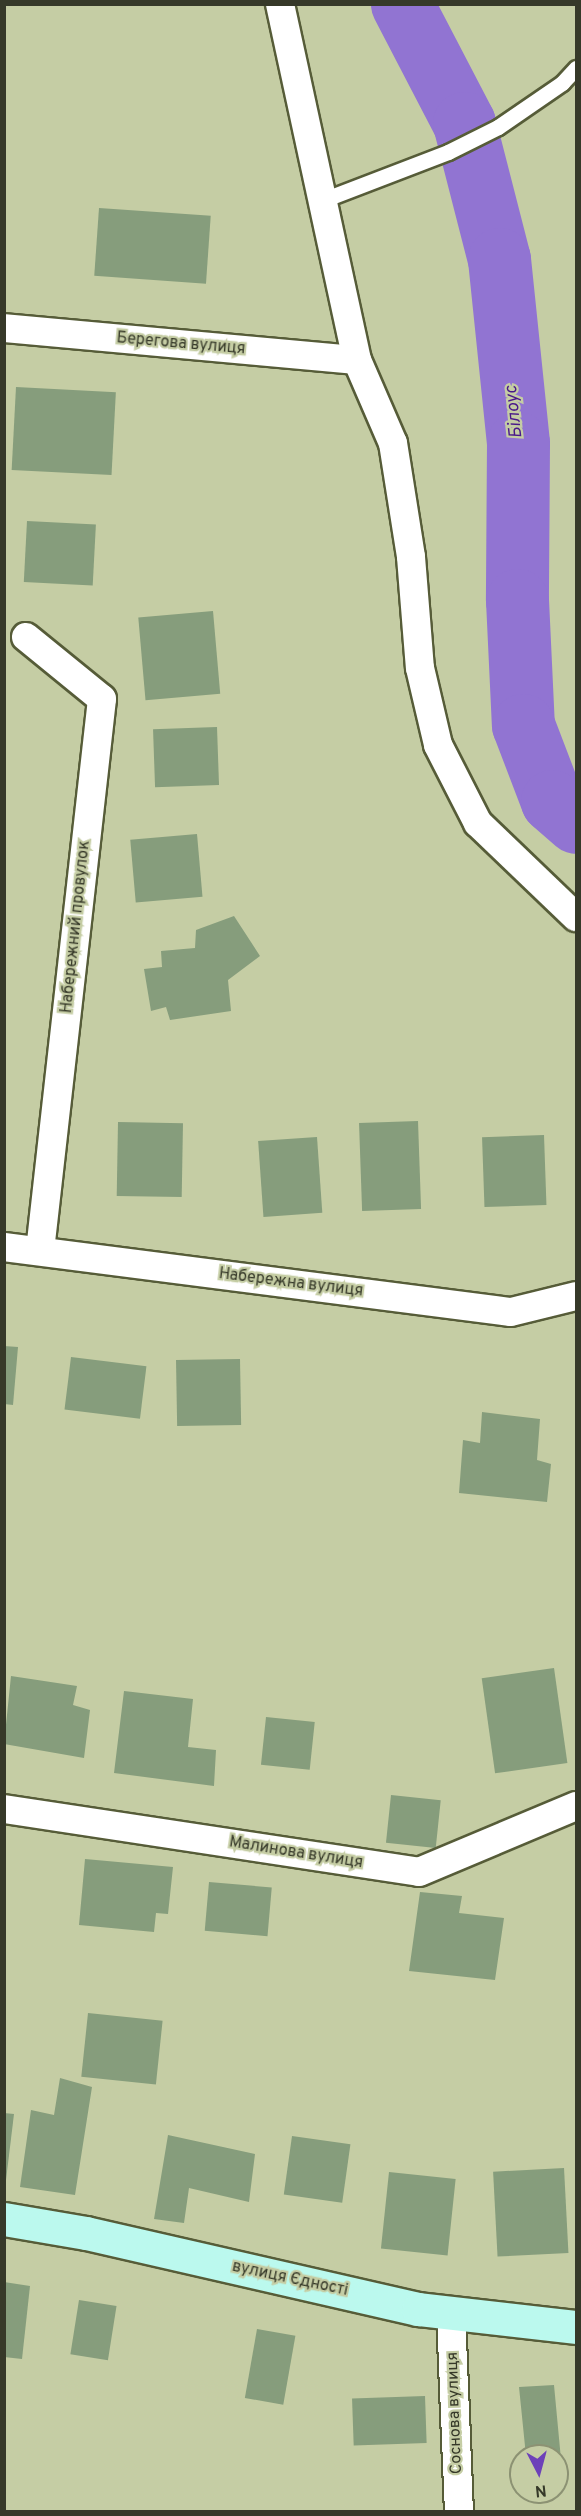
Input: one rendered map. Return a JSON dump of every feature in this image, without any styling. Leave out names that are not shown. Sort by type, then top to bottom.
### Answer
[{"type":"main road","name":"вулиця Єдності","points":[[4,2219],[86,2233],[452,2314],[576,2327]]},
{"type":"street","points":[[280,4],[357,360],[393,442],[411,557],[420,668],[438,745],[478,823],[576,917]]},
{"type":"street","name":"Берегова вулиця","points":[[4,328],[357,360]]},
{"type":"street","name":"Набережний провулок","points":[[26,637],[102,699],[40,1251]]},
{"type":"street","name":"Набережна вулиця","points":[[4,1247],[511,1311],[576,1296]]},
{"type":"street","name":"Малинова вулиця","points":[[4,1809],[419,1872],[576,1806]]},
{"type":"street","name":"Соснова вулиця","points":[[452,2314],[459,2511]]},
{"type":"lane","points":[[323,200],[448,152],[498,127],[562,83],[576,68]]},
{"type":"building","points":[[99,208],[211,216],[206,284],[94,276]]},
{"type":"building","points":[[16,387],[116,392],[112,475],[12,470]]},
{"type":"building","points":[[27,521],[96,525],[93,586],[24,582]]},
{"type":"building","points":[[213,611],[220,694],[146,700],[138,618]]},
{"type":"building","points":[[217,727],[219,785],[155,787],[153,729]]},
{"type":"building","points":[[197,834],[202,897],[136,903],[130,840]]},
{"type":"building","points":[[234,916],[260,956],[228,980],[231,1011],[170,1020],[166,1007],[151,1011],[144,969],[162,967],[161,951],[195,948],[196,930]]},
{"type":"building","points":[[418,1121],[421,1209],[362,1211],[359,1123]]},
{"type":"building","points":[[118,1122],[183,1123],[182,1197],[117,1196]]},
{"type":"building","points":[[544,1135],[546,1205],[484,1207],[482,1137]]},
{"type":"building","points":[[317,1137],[322,1213],[263,1217],[258,1141]]},
{"type":"building","points":[[4,1346],[18,1347],[13,1405],[4,1404]]},
{"type":"building","points":[[71,1357],[146,1366],[140,1419],[65,1410]]},
{"type":"building","points":[[240,1359],[241,1425],[177,1426],[176,1360]]},
{"type":"building","points":[[482,1412],[540,1419],[537,1460],[551,1464],[547,1502],[459,1493],[463,1440],[480,1443]]},
{"type":"building","points":[[554,1668],[567,1763],[495,1773],[482,1678]]},
{"type":"building","points":[[11,1676],[77,1686],[73,1705],[90,1710],[84,1758],[4,1744]]},
{"type":"building","points":[[124,1691],[193,1699],[188,1747],[216,1750],[214,1786],[114,1773]]},
{"type":"building","points":[[266,1717],[315,1722],[310,1770],[261,1765]]},
{"type":"building","points":[[391,1795],[441,1800],[436,1848],[386,1843]]},
{"type":"building","points":[[85,1859],[173,1867],[168,1914],[156,1913],[154,1932],[79,1925]]},
{"type":"building","points":[[209,1882],[272,1887],[267,1936],[205,1931]]},
{"type":"building","points":[[420,1892],[462,1896],[459,1913],[504,1918],[495,1980],[409,1971]]},
{"type":"building","points":[[88,2013],[163,2021],[156,2084],[81,2077]]},
{"type":"building","points":[[60,2078],[92,2087],[75,2195],[20,2187],[31,2110],[54,2115]]},
{"type":"building","points":[[4,2113],[14,2114],[6,2180],[4,2180]]},
{"type":"building","points":[[168,2135],[255,2154],[249,2202],[189,2188],[184,2223],[154,2219]]},
{"type":"building","points":[[292,2136],[350,2144],[342,2203],[284,2194]]},
{"type":"building","points":[[564,2168],[568,2253],[498,2257],[493,2172]]},
{"type":"building","points":[[389,2172],[456,2179],[448,2256],[381,2249]]},
{"type":"building","points":[[4,2282],[30,2286],[22,2359],[4,2357]]},
{"type":"building","points":[[79,2300],[117,2306],[108,2360],[70,2354]]},
{"type":"building","points":[[257,2329],[295,2336],[283,2405],[245,2398]]},
{"type":"building","points":[[554,2385],[560,2444],[525,2444],[519,2387]]},
{"type":"building","points":[[425,2396],[427,2443],[354,2446],[352,2399]]},
{"type":"waterway","name":"Білоус","points":[[402,4],[464,123],[499,259],[518,443],[517,600],[523,725],[552,801],[576,822]]}]
